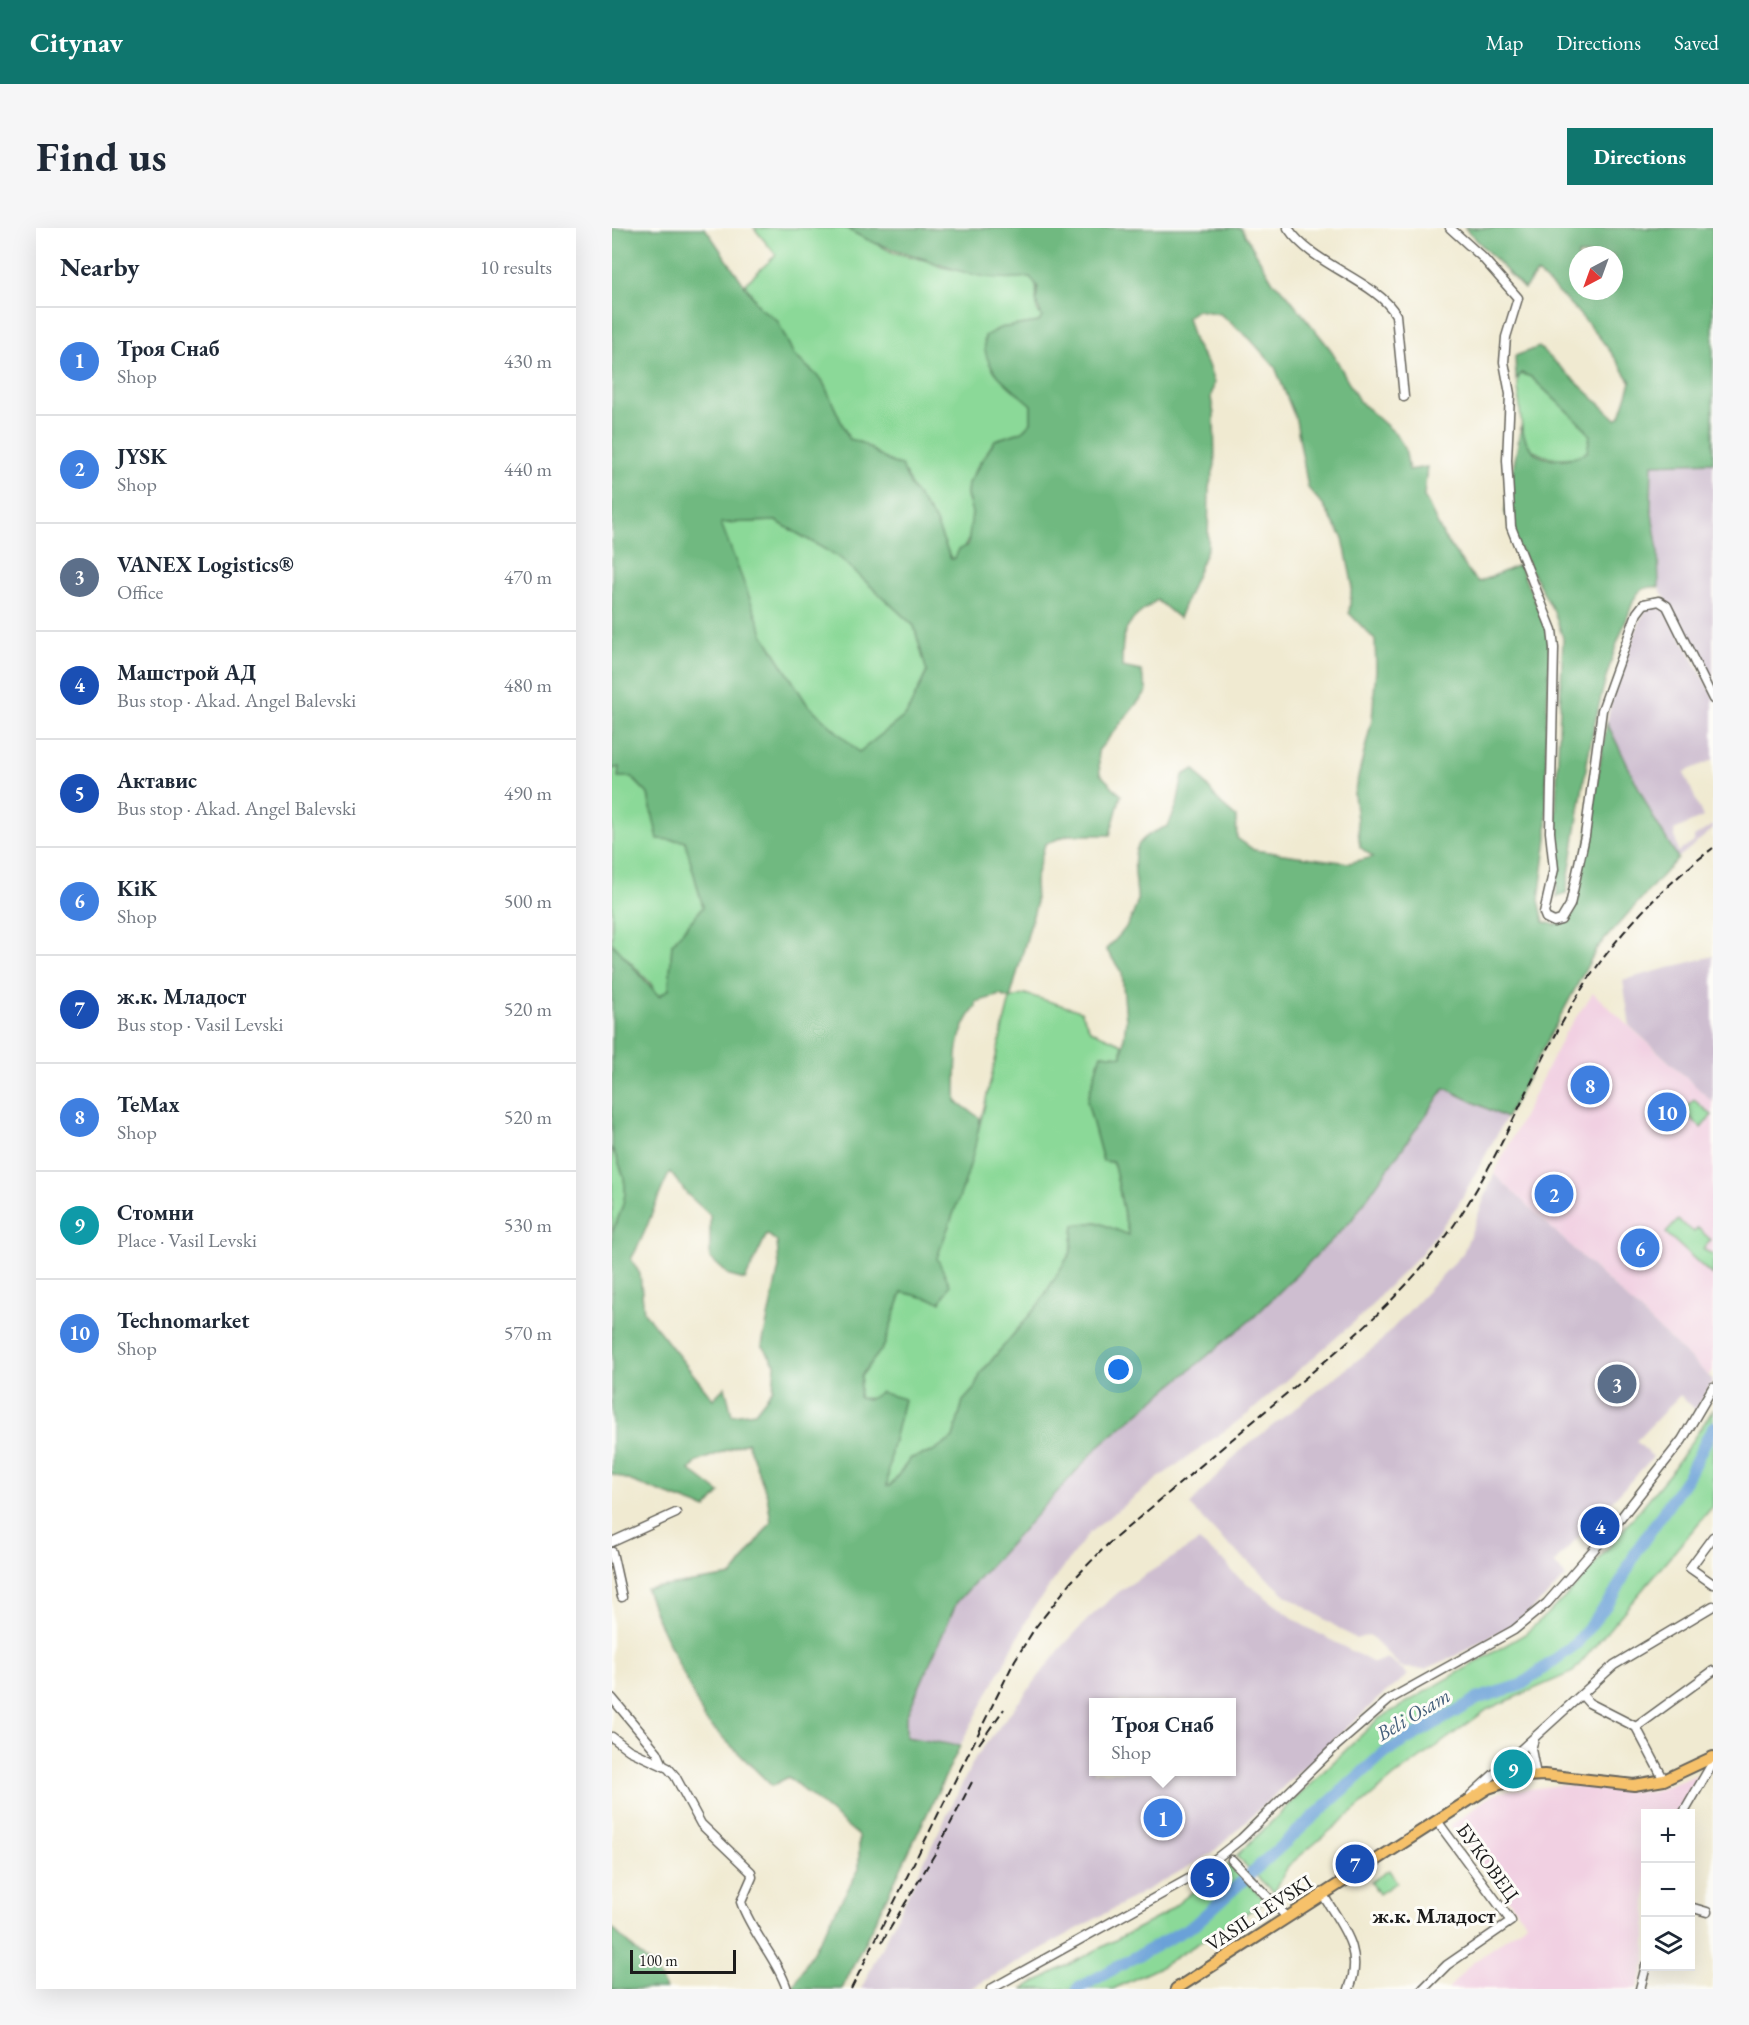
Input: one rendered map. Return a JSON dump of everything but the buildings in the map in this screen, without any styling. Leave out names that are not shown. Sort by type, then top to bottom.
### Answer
[{"type":"main road","points":[[1461,1804],[1497,1785],[1536,1775],[1634,1785],[1664,1780],[1713,1757]]},
{"type":"main road","name":"VASIL LEVSKI","points":[[1176,1989],[1461,1804]]},
{"type":"street","points":[[1288,228],[1299,241],[1333,268],[1390,305],[1396,315],[1404,397]]},
{"type":"street","points":[[1450,228],[1482,257],[1518,298],[1506,338],[1504,362],[1510,394],[1508,500],[1511,526],[1552,630],[1554,648],[1550,832],[1554,869],[1544,913],[1549,920],[1554,922],[1561,920],[1570,905],[1585,836],[1602,710],[1635,617],[1644,604],[1659,601],[1667,606],[1713,699]]},
{"type":"street","points":[[991,1989],[1194,1876],[1241,1839],[1337,1745],[1383,1704],[1514,1630],[1531,1617],[1573,1575],[1664,1464],[1682,1440],[1713,1387]]},
{"type":"street","points":[[612,1542],[676,1513]]},
{"type":"street","points":[[1713,1537],[1690,1568],[1713,1584]]},
{"type":"street","points":[[612,1552],[622,1597]]},
{"type":"street","name":"VASIL LEVSKI","points":[[1461,1804],[1614,1665],[1713,1606]]},
{"type":"street","points":[[1636,1727],[1713,1671]]},
{"type":"street","points":[[1582,1695],[1589,1703],[1636,1727],[1664,1780]]},
{"type":"street","points":[[612,1698],[657,1752],[663,1766]]},
{"type":"street","points":[[612,1737],[629,1750],[663,1766],[675,1776],[701,1824],[751,1872],[752,1877],[741,1902],[751,1924],[782,1973],[787,1989]]},
{"type":"street","points":[[1534,1739],[1531,1749],[1536,1775]]},
{"type":"street","points":[[1686,1809],[1713,1762]]},
{"type":"street","points":[[1692,1767],[1702,1772],[1700,1783]]},
{"type":"street","name":"БУКОВЕЦ","points":[[1423,1989],[1447,1965],[1511,1921],[1437,1821]]},
{"type":"street","points":[[1232,1860],[1286,1916]]},
{"type":"street","points":[[1322,1893],[1356,1955],[1355,1975],[1349,1989]]},
{"type":"street","points":[[1695,1908],[1707,1911]]},
{"type":"street","points":[[1640,1989],[1645,1971]]},
{"type":"shaded area","points":[[1713,462],[1713,688],[1659,587],[1658,550],[1651,508],[1652,464]]},
{"type":"shaded area","points":[[1658,603],[1668,612],[1713,696],[1713,760],[1684,772],[1703,817],[1674,830],[1678,852],[1694,842],[1694,837],[1713,825],[1713,829],[1678,858],[1653,817],[1607,723],[1611,701],[1635,633],[1647,606]]},
{"type":"shaded area","points":[[1713,956],[1713,1102],[1630,1026],[1623,980]]},
{"type":"shaded area","points":[[1593,993],[1713,1102],[1713,1370],[1709,1376],[1494,1174],[1565,1033]]},
{"type":"shaded area","points":[[1445,1088],[1506,1118],[1458,1205],[1420,1255],[1368,1310],[1248,1414],[1157,1479],[1089,1533],[1034,1607],[960,1746],[906,1738],[906,1717],[957,1602],[1100,1445],[1254,1317],[1351,1221]]},
{"type":"shaded area","points":[[1494,1174],[1713,1380],[1696,1410],[1680,1395],[1636,1441],[1653,1457],[1554,1563],[1566,1577],[1543,1599],[1517,1622],[1451,1658],[1425,1669],[1402,1668],[1369,1635],[1356,1639],[1286,1595],[1221,1538],[1190,1505],[1241,1450],[1377,1345],[1463,1253]]},
{"type":"shaded area","points":[[1199,1541],[1228,1565],[1232,1572],[1301,1624],[1374,1663],[1387,1658],[1408,1675],[1381,1696],[1211,1854],[970,1989],[861,1989],[975,1758],[1060,1649],[1089,1618],[1121,1590]]},
{"type":"shaded area","points":[[1696,1775],[1699,1777],[1697,1787],[1683,1809],[1641,1809],[1641,1971],[1643,1971],[1637,1989],[1448,1989],[1471,1964],[1527,1923],[1450,1826],[1487,1798],[1500,1792],[1562,1785],[1653,1792]]},
{"type":"green space","points":[[612,228],[704,228],[760,308],[777,320],[794,355],[822,380],[849,439],[863,443],[887,460],[901,465],[912,488],[935,520],[951,559],[955,558],[959,549],[968,545],[972,513],[967,494],[968,483],[995,440],[1021,432],[1031,422],[1031,405],[998,376],[987,358],[985,336],[1000,328],[1039,322],[1042,317],[1036,301],[1038,287],[1030,277],[989,278],[953,269],[875,243],[846,228],[1241,228],[1273,282],[1285,292],[1331,350],[1359,401],[1395,433],[1405,448],[1409,470],[1427,467],[1424,496],[1444,537],[1473,577],[1479,582],[1519,565],[1547,628],[1550,655],[1546,731],[1547,838],[1539,900],[1544,922],[1556,925],[1574,912],[1607,723],[1653,817],[1678,858],[1597,948],[1506,1118],[1445,1088],[1351,1221],[1254,1317],[1100,1445],[957,1602],[906,1717],[906,1737],[960,1746],[842,1989],[792,1989],[859,1869],[859,1836],[788,1777],[772,1786],[705,1720],[656,1616],[646,1589],[732,1576],[771,1522],[767,1495],[747,1442],[697,1462],[690,1470],[720,1493],[706,1509],[612,1474],[612,1233],[624,1200],[625,1181],[612,1148],[612,943],[659,996],[669,989],[672,944],[703,907],[685,841],[658,839],[648,794],[632,777],[618,777],[619,767],[612,769]],"holes":[[[1197,310],[1220,314],[1250,339],[1275,367],[1296,420],[1308,488],[1322,504],[1343,538],[1352,583],[1349,613],[1375,640],[1376,669],[1372,720],[1354,794],[1360,847],[1373,857],[1349,863],[1254,850],[1237,838],[1236,817],[1221,804],[1194,769],[1183,775],[1177,805],[1168,826],[1148,835],[1138,846],[1135,853],[1137,898],[1135,909],[1125,928],[1106,949],[1122,973],[1126,1020],[1122,1056],[1101,1054],[1087,1101],[1103,1161],[1113,1162],[1129,1235],[1097,1222],[1074,1225],[1071,1252],[1039,1304],[981,1373],[974,1389],[963,1401],[953,1438],[933,1452],[911,1458],[890,1486],[887,1486],[891,1452],[904,1399],[880,1392],[868,1400],[859,1398],[861,1376],[884,1346],[902,1292],[941,1302],[950,1285],[937,1258],[968,1172],[980,1118],[956,1101],[956,1063],[959,1040],[968,1018],[976,1007],[976,1002],[1000,995],[1010,999],[1036,905],[1035,880],[1045,844],[1068,835],[1110,835],[1121,795],[1100,774],[1098,751],[1147,691],[1141,671],[1122,667],[1125,634],[1132,621],[1157,600],[1179,618],[1208,547],[1209,487],[1215,465],[1214,414],[1211,398],[1214,383],[1208,365],[1194,342],[1187,317]],[[776,521],[840,558],[914,626],[927,672],[906,715],[859,752],[807,704],[764,636],[721,523]],[[670,1172],[687,1194],[710,1215],[710,1258],[730,1276],[745,1280],[767,1234],[777,1242],[779,1267],[762,1345],[775,1364],[773,1389],[755,1412],[732,1415],[725,1387],[713,1399],[644,1312],[640,1274],[631,1259]]]},
{"type":"green space","points":[[754,228],[846,228],[892,252],[928,261],[941,267],[999,278],[1030,277],[1036,282],[1037,310],[1042,317],[1039,322],[1000,328],[985,336],[984,341],[1031,405],[1031,422],[1021,432],[995,440],[973,473],[967,494],[973,519],[971,531],[966,543],[955,558],[951,559],[935,520],[912,488],[901,465],[891,464],[849,439],[822,380],[794,355],[777,320],[760,308],[745,284],[776,255]]},
{"type":"green space","points":[[1465,228],[1713,228],[1713,462],[1652,464],[1651,508],[1658,550],[1659,587],[1645,588],[1636,596],[1615,650],[1596,718],[1582,789],[1566,893],[1557,897],[1556,803],[1563,638],[1554,612],[1518,546],[1505,512],[1521,427],[1528,444],[1535,453],[1554,459],[1569,458],[1587,452],[1590,436],[1585,428],[1531,377],[1521,373],[1516,380],[1515,356],[1539,347],[1616,419],[1620,416],[1631,382],[1611,352],[1588,324],[1537,273],[1524,289]]},
{"type":"green space","points":[[1521,373],[1531,377],[1585,428],[1590,436],[1587,452],[1576,457],[1556,458],[1535,452],[1529,446],[1521,420],[1518,382]]},
{"type":"green space","points":[[776,521],[840,558],[914,626],[927,671],[906,715],[859,753],[807,704],[764,636],[720,523]]},
{"type":"green space","points":[[620,766],[648,794],[651,812],[666,838],[685,841],[703,907],[672,944],[669,990],[658,996],[651,984],[612,943],[612,769]]},
{"type":"green space","points":[[1025,994],[1081,1011],[1090,1030],[1122,1044],[1122,1056],[1101,1054],[1087,1101],[1103,1161],[1113,1162],[1129,1236],[1097,1222],[1074,1225],[1071,1252],[1039,1304],[981,1373],[974,1389],[963,1401],[953,1438],[933,1452],[911,1458],[890,1486],[886,1486],[891,1452],[904,1399],[859,1398],[861,1376],[884,1346],[902,1292],[916,1295],[934,1260],[949,1225],[973,1151],[1010,999]]},
{"type":"green space","points":[[1694,1100],[1712,1115],[1701,1128],[1683,1110]]},
{"type":"green space","points":[[612,1148],[625,1181],[625,1191],[612,1233]]},
{"type":"green space","points":[[1678,1220],[1694,1232],[1698,1228],[1711,1240],[1703,1249],[1713,1255],[1713,1276],[1666,1233]]},
{"type":"green space","points":[[1713,1410],[1713,1506],[1573,1672],[1488,1709],[1394,1777],[1288,1866],[1274,1893],[1236,1856],[1378,1719],[1525,1634],[1574,1589],[1670,1473]]},
{"type":"green space","points":[[1528,1754],[1530,1764],[1526,1770],[1496,1779]]},
{"type":"green space","points":[[1228,1864],[1266,1901],[1162,1966],[1113,1989],[1022,1989],[1163,1915]]},
{"type":"green space","points":[[1389,1870],[1397,1882],[1379,1894],[1371,1882]]},
{"type":"green space","points":[[612,1928],[655,1969],[666,1989],[612,1989]]},
{"type":"waterway","name":"Beli Osam","points":[[1077,1989],[1194,1925],[1385,1752],[1479,1698],[1521,1685],[1576,1644],[1614,1595],[1637,1550],[1687,1478],[1713,1427]]},
{"type":"railway","points":[[851,1989],[1015,1660],[1035,1628],[1071,1582],[1107,1545],[1343,1346],[1412,1279],[1452,1228],[1470,1200],[1503,1141],[1563,1021],[1594,971],[1624,932],[1657,896],[1713,848]]},
{"type":"railway","points":[[979,1744],[1004,1709]]},
{"type":"railway","points":[[882,1942],[936,1852],[972,1782]]},
{"type":"place","name":"ТеМах","points":[[1590,1085]]},
{"type":"place","name":"Technomarket","points":[[1667,1112]]},
{"type":"place","name":"JYSK","points":[[1554,1194]]},
{"type":"place","name":"KiK","points":[[1640,1248]]},
{"type":"place","name":"VANEX Logistics®","points":[[1617,1384]]},
{"type":"place","name":"Машстрой АД","points":[[1600,1526]]},
{"type":"place","name":"Стомни","points":[[1513,1769]]},
{"type":"place","name":"Троя Снаб","points":[[1163,1818]]},
{"type":"place","name":"ж.к. Младост","points":[[1355,1864]]},
{"type":"place","name":"Актавис","points":[[1210,1878]]},
{"type":"district","name":"ж.к. Младост","points":[[1434,1915]]}]
